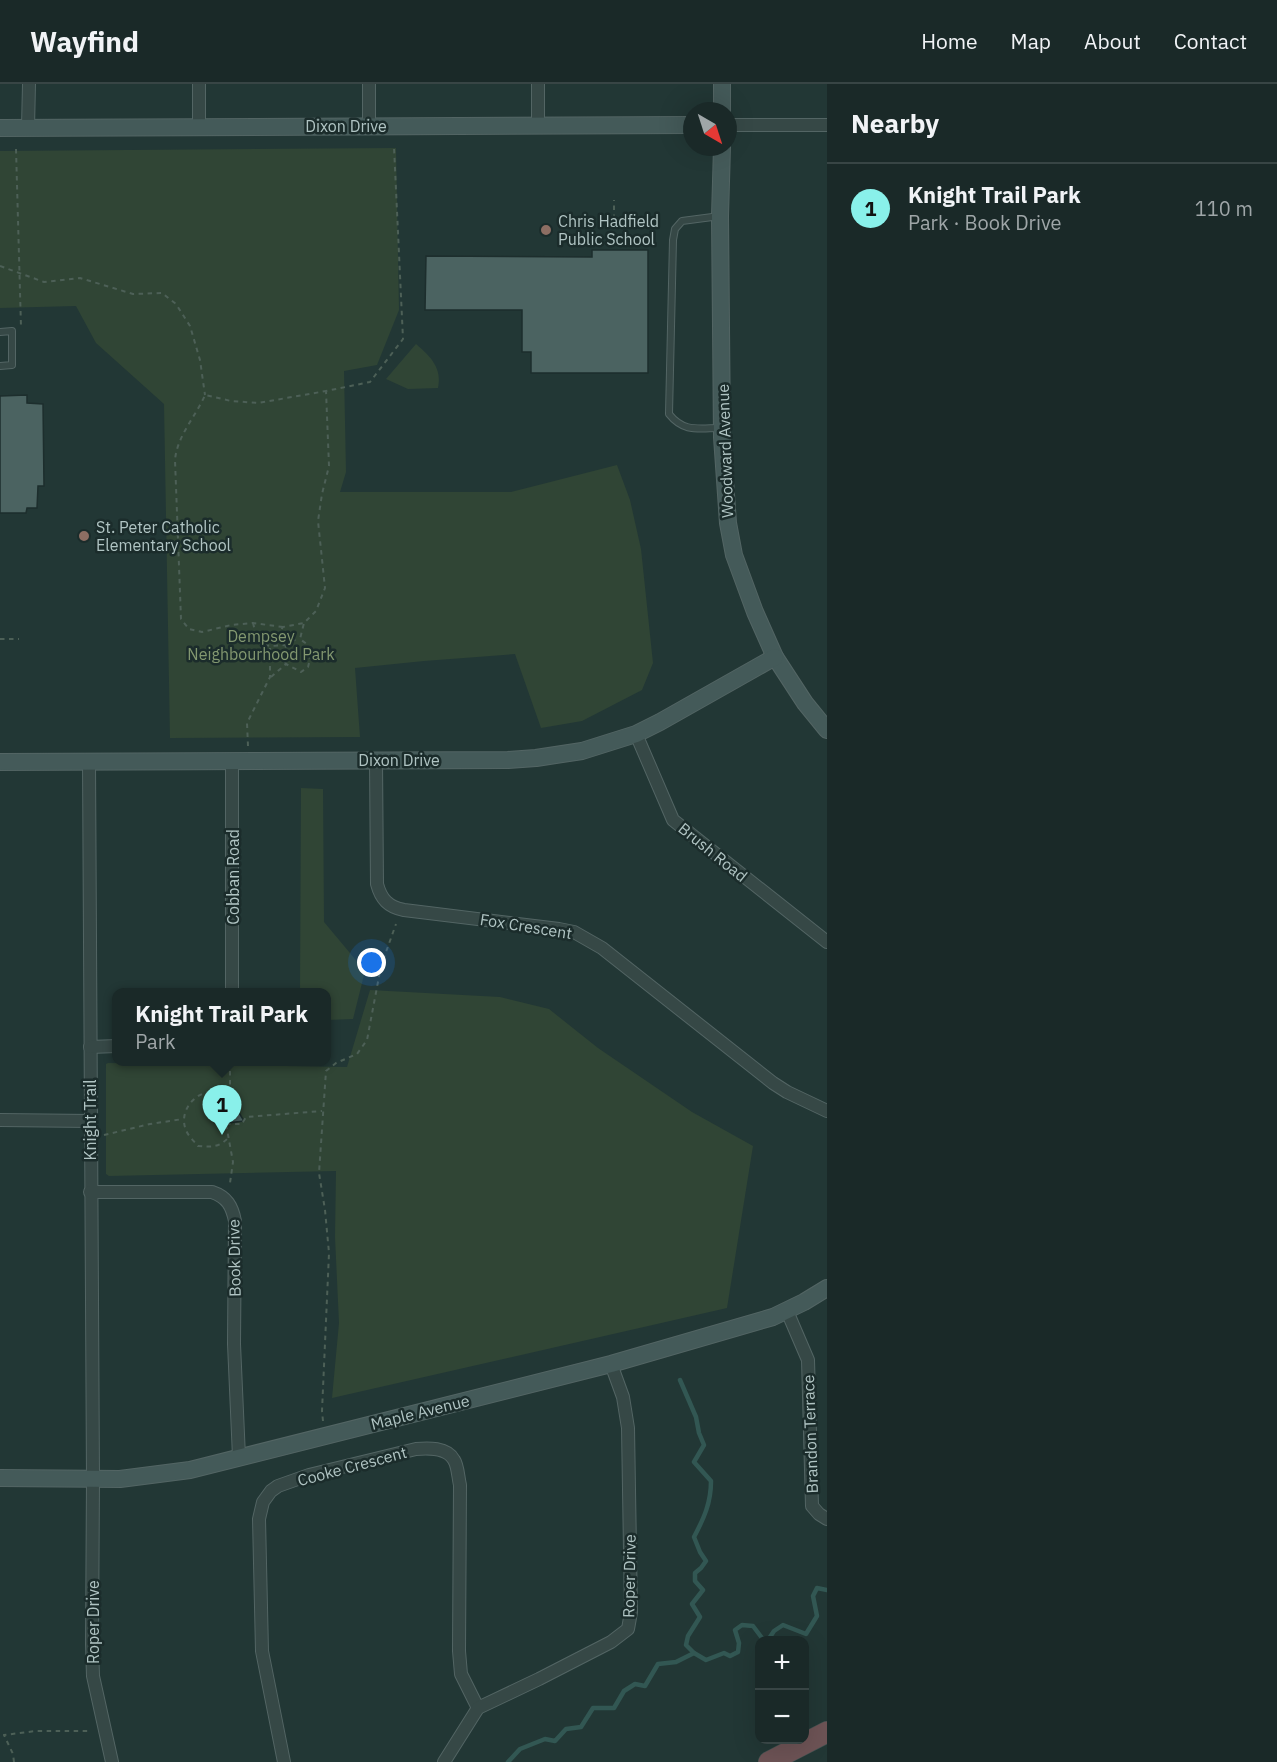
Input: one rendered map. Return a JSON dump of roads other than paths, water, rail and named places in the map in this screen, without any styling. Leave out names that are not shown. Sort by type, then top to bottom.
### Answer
[{"type":"highway","points":[[769,1762],[827,1732]]},
{"type":"street","points":[[28,127],[29,84]]},
{"type":"street","points":[[199,84],[199,127]]},
{"type":"street","points":[[369,84],[369,126]]},
{"type":"street","points":[[538,84],[538,126]]},
{"type":"street","points":[[722,84],[722,102]]},
{"type":"street","name":"Dixon Drive","points":[[0,128],[683,125]]},
{"type":"street","points":[[737,125],[827,125]]},
{"type":"street","name":"Woodward Avenue","points":[[722,156],[722,428],[728,523],[734,555],[775,657],[827,730]]},
{"type":"street","name":"Dixon Drive","points":[[0,762],[376,761],[536,758],[582,751],[636,734],[775,657]]},
{"type":"street","name":"Brush Road","points":[[636,734],[673,820],[827,942]]},
{"type":"street","name":"Cobban Road","points":[[232,761],[232,988]]},
{"type":"street","name":"Fox Crescent","points":[[376,761],[377,884],[383,900],[396,909],[537,925],[574,932],[602,948],[773,1083],[827,1111]]},
{"type":"street","name":"Knight Trail","points":[[89,762],[93,1479]]},
{"type":"street","points":[[90,1047],[112,1046]]},
{"type":"street","points":[[0,1120],[91,1121]]},
{"type":"street","name":"Book Drive","points":[[90,1192],[212,1191],[227,1200],[233,1209],[235,1221],[234,1344],[239,1457]]},
{"type":"street","name":"Maple Avenue","points":[[0,1478],[120,1479],[190,1470],[611,1364],[772,1317],[787,1311],[827,1287]]},
{"type":"street","name":"Brandon Terrace","points":[[787,1311],[808,1360],[812,1506],[827,1520]]},
{"type":"street","name":"Roper Drive","points":[[478,1708],[611,1642],[628,1629],[631,1612],[628,1428],[622,1397],[611,1364]]},
{"type":"street","name":"Cooke Crescent","points":[[284,1762],[262,1651],[259,1519],[263,1502],[271,1491],[309,1475],[416,1449],[431,1448],[448,1454],[454,1460],[460,1485],[459,1651],[461,1674],[478,1708]]},
{"type":"street","name":"Roper Drive","points":[[93,1479],[93,1676],[112,1762]]},
{"type":"street","points":[[444,1762],[478,1708]]},
{"type":"lane","points":[[720,216],[682,221],[675,229],[672,240],[669,414],[677,424],[688,429],[722,428]]},
{"type":"lane","points":[[0,332],[12,332],[12,365],[0,366]]},
{"type":"waterway","points":[[680,1380],[696,1417],[704,1445],[694,1462],[711,1481],[706,1510],[694,1537],[706,1561],[695,1573],[695,1581],[703,1590],[692,1604],[700,1617],[688,1636],[686,1645],[694,1653]]},
{"type":"waterway","points":[[771,1636],[783,1625],[806,1634],[817,1616],[813,1596],[817,1588],[827,1590]]},
{"type":"waterway","points":[[508,1762],[520,1749],[545,1739],[555,1741],[566,1729],[581,1727],[593,1708],[614,1708],[624,1691],[635,1684],[645,1686],[658,1664],[676,1662],[694,1653],[706,1660],[724,1653],[730,1656],[738,1652],[739,1643],[735,1630],[742,1625],[753,1626],[760,1636]]},
{"type":"place","name":"Chris Hadfield Public School","points":[[546,230]]},
{"type":"place","name":"St. Peter Catholic Elementary School","points":[[84,536]]},
{"type":"place","name":"Knight Trail Park","points":[[222,1135]]},
{"type":"park label","name":"Dempsey Neighbourhood Park","points":[[261,645]]}]
